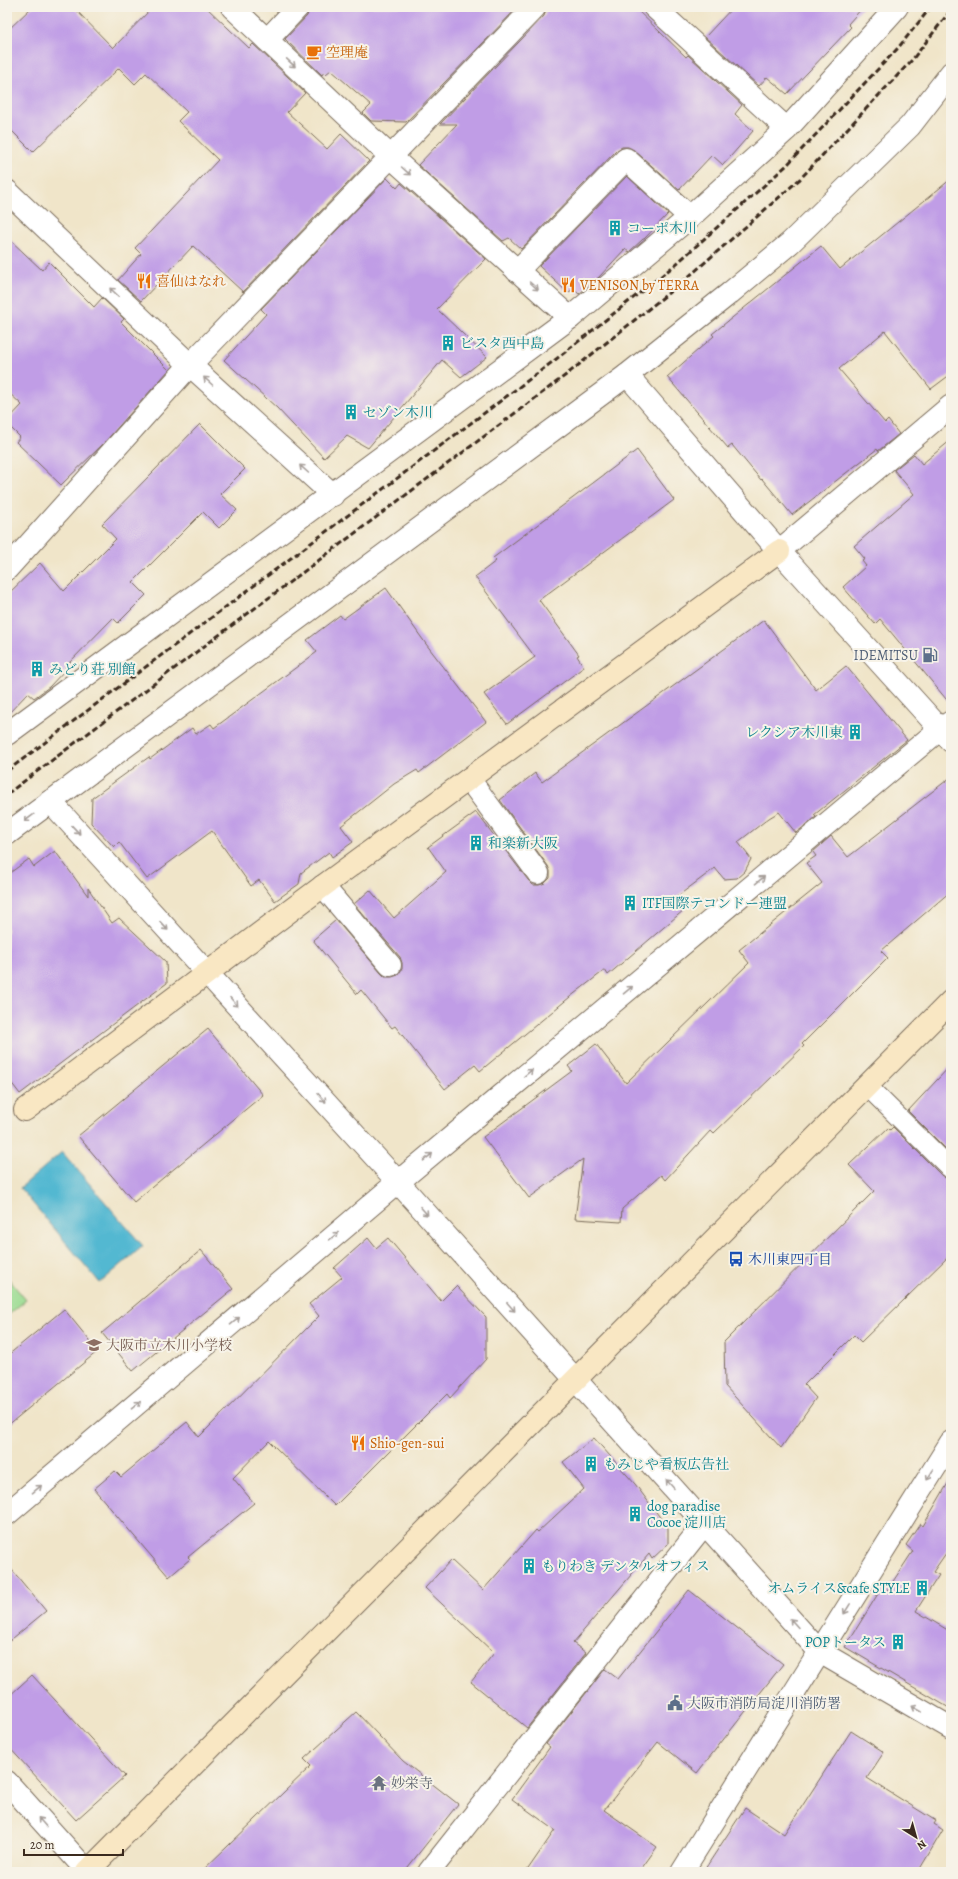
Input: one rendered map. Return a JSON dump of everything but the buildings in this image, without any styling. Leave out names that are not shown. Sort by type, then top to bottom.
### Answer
[{"type":"street","points":[[232,7],[391,157],[570,318]]},
{"type":"street","points":[[267,40],[298,7]]},
{"type":"street","points":[[7,569],[190,365],[535,7]]},
{"type":"street","points":[[654,7],[787,129]]},
{"type":"street","points":[[7,734],[333,495],[570,318],[690,217],[787,129],[896,7]]},
{"type":"street","points":[[7,834],[626,374],[730,294],[790,243],[910,126],[951,73]]},
{"type":"street","points":[[517,271],[626,159],[690,217]]},
{"type":"street","points":[[7,191],[190,365],[333,495]]},
{"type":"street","points":[[7,1514],[398,1182],[947,731],[779,551],[626,374]]},
{"type":"street","points":[[25,1110],[323,886],[779,551],[951,406]]},
{"type":"street","points":[[469,778],[538,873]]},
{"type":"street","points":[[50,801],[398,1182],[706,1523],[820,1652],[951,1728]]},
{"type":"street","points":[[323,886],[390,964]]},
{"type":"street","points":[[7,1782],[87,1872],[951,1001]]},
{"type":"street","points":[[682,1872],[951,1442]]},
{"type":"street","points":[[429,1872],[706,1523]]},
{"type":"lane","points":[[866,1085],[951,1169]]},
{"type":"green space","points":[[7,1277],[26,1300],[7,1316]]},
{"type":"water","points":[[62,1152],[143,1246],[100,1283],[20,1188]]},
{"type":"railway","points":[[7,771],[555,360],[675,265],[787,165],[898,48],[931,7]]},
{"type":"railway","points":[[7,794],[566,375],[686,279],[800,179],[912,60],[951,10]]},
{"type":"place","name":"空理庵","points":[[314,52]]},
{"type":"place","name":"コーポ木川","points":[[615,228]]},
{"type":"place","name":"喜仙はなれ","points":[[144,281]]},
{"type":"place","name":"VENISON by TERRA","points":[[568,285]]},
{"type":"place","name":"ビスタ西中島","points":[[448,343]]},
{"type":"place","name":"セゾン木川","points":[[351,412]]},
{"type":"place","name":"IDEMITSU","points":[[930,655]]},
{"type":"place","name":"みどり荘 別館","points":[[37,669]]},
{"type":"place","name":"レクシア木川東","points":[[855,732]]},
{"type":"place","name":"和楽新大阪","points":[[476,843]]},
{"type":"place","name":"ITF国際テコンドー連盟","points":[[630,903]]},
{"type":"place","name":"木川東四丁目","points":[[736,1259]]},
{"type":"place","name":"大阪市立木川小学校","points":[[94,1345]]},
{"type":"place","name":"Shio-gen-sui","points":[[358,1443]]},
{"type":"place","name":"もみじや看板広告社","points":[[591,1464]]},
{"type":"place","name":"dog paradise Cocoe 淀川店","points":[[635,1514]]},
{"type":"place","name":"もりわき デンタルオフィス","points":[[529,1566]]},
{"type":"place","name":"オムライス&cafe STYLE","points":[[922,1588]]},
{"type":"place","name":"POPトータス","points":[[898,1642]]},
{"type":"place","name":"大阪市消防局淀川消防署","points":[[675,1703]]},
{"type":"place","name":"妙栄寺","points":[[379,1783]]}]
